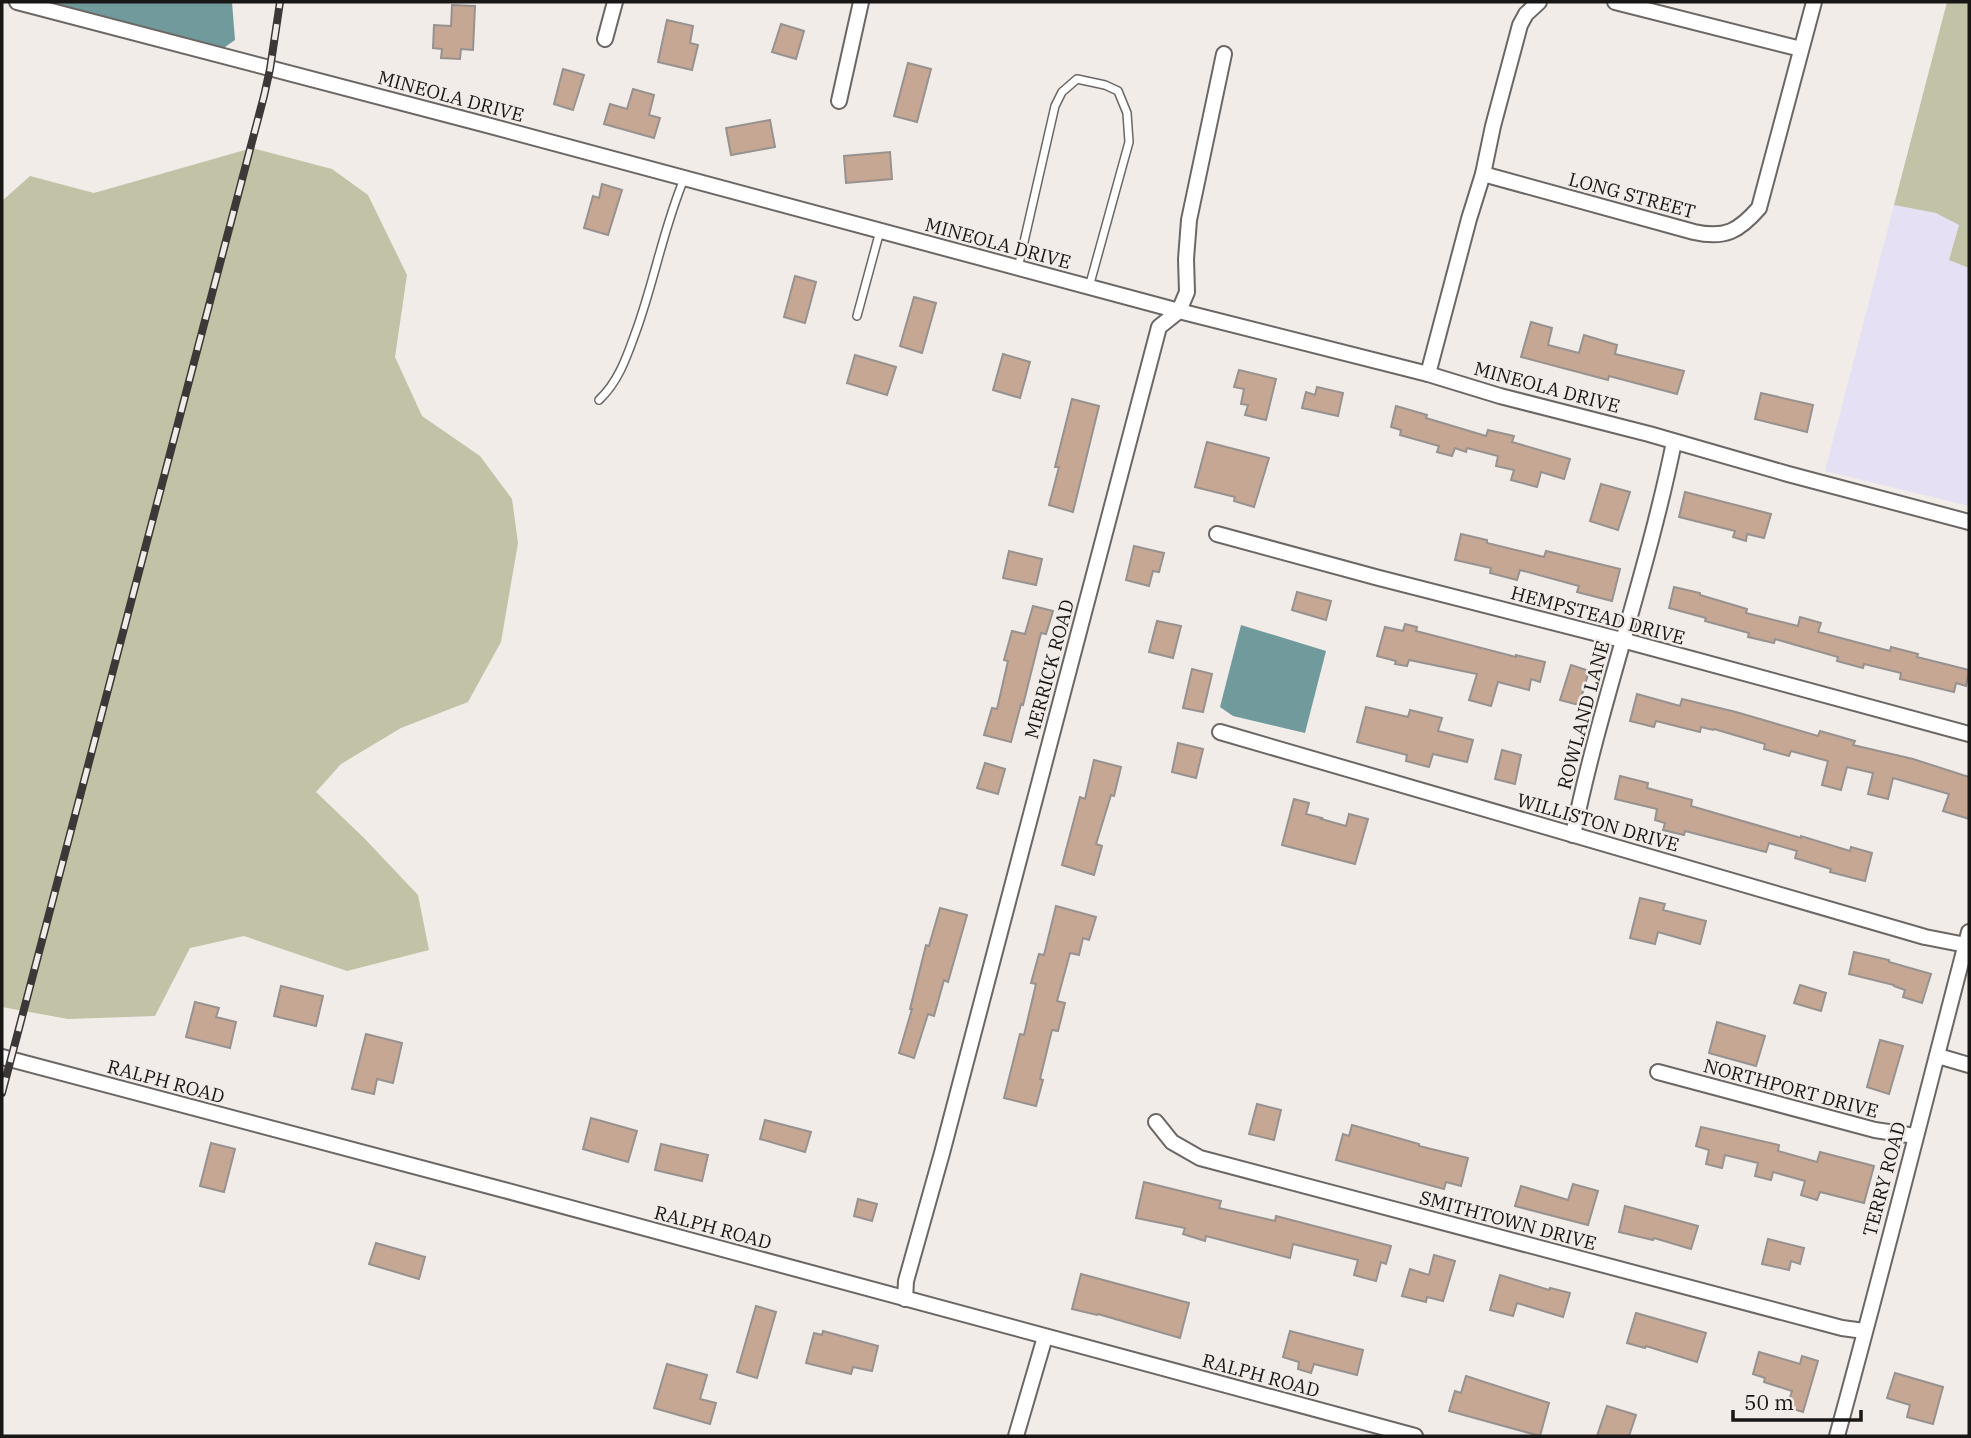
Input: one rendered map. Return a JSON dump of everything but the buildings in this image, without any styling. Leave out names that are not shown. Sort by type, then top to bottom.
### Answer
[{"type":"street","name":"MINEOLA DRIVE","points":[[18,2],[1088,287],[1428,374],[1500,396],[1969,522]]},
{"type":"street","points":[[605,39],[615,2]]},
{"type":"street","points":[[839,101],[861,2]]},
{"type":"street","points":[[1428,374],[1483,174],[1520,25],[1525,14],[1539,2]]},
{"type":"street","points":[[1615,2],[1801,50]]},
{"type":"street","name":"LONG STREET","points":[[1483,174],[1707,235],[1736,230],[1759,208],[1814,2]]},
{"type":"street","name":"MERRICK ROAD","points":[[905,1299],[906,1281],[1159,327],[1179,311],[1187,292],[1189,220],[1224,54]]},
{"type":"street","name":"ROWLAND LANE","points":[[1573,835],[1674,442]]},
{"type":"street","name":"HEMPSTEAD DRIVE","points":[[1217,534],[1969,734]]},
{"type":"street","name":"WILLISTON DRIVE","points":[[1220,732],[1925,937],[1968,938]]},
{"type":"street","name":"TERRY ROAD","points":[[1837,1436],[1968,938]]},
{"type":"street","points":[[1938,1056],[1969,1065]]},
{"type":"street","name":"RALPH ROAD","points":[[2,1058],[504,1190],[1415,1436]]},
{"type":"street","name":"NORTHPORT DRIVE","points":[[1658,1072],[1875,1130],[1915,1136]]},
{"type":"street","name":"SMITHTOWN DRIVE","points":[[1156,1122],[1172,1142],[1200,1158],[1842,1328],[1864,1331]]},
{"type":"street","points":[[1016,1436],[1045,1337]]},
{"type":"lane","points":[[1018,268],[1055,106],[1062,92],[1077,79],[1105,85],[1118,91],[1127,113],[1129,142],[1088,287]]},
{"type":"lane","points":[[599,400],[616,380],[631,346],[651,289],[673,206],[684,179]]},
{"type":"lane","points":[[857,316],[880,231]]},
{"type":"shaded area","points":[[1894,205],[1936,213],[1960,225],[1949,259],[1969,268],[1969,506],[1825,471]]},
{"type":"green space","points":[[1947,2],[1969,2],[1969,268],[1949,260],[1959,225],[1936,213],[1894,205]]},
{"type":"green space","points":[[252,148],[332,169],[368,195],[407,275],[395,357],[422,416],[480,456],[512,499],[518,543],[501,642],[468,702],[401,728],[341,764],[316,792],[418,895],[429,950],[347,971],[244,936],[190,948],[155,1016],[68,1019],[2,1007],[2,201],[30,176],[94,193]]},
{"type":"water","points":[[50,2],[232,2],[235,40],[218,52]]},
{"type":"water","points":[[1241,625],[1326,651],[1305,733],[1233,716],[1220,707]]},
{"type":"railway","points":[[2,1093],[264,96],[280,2]]}]
